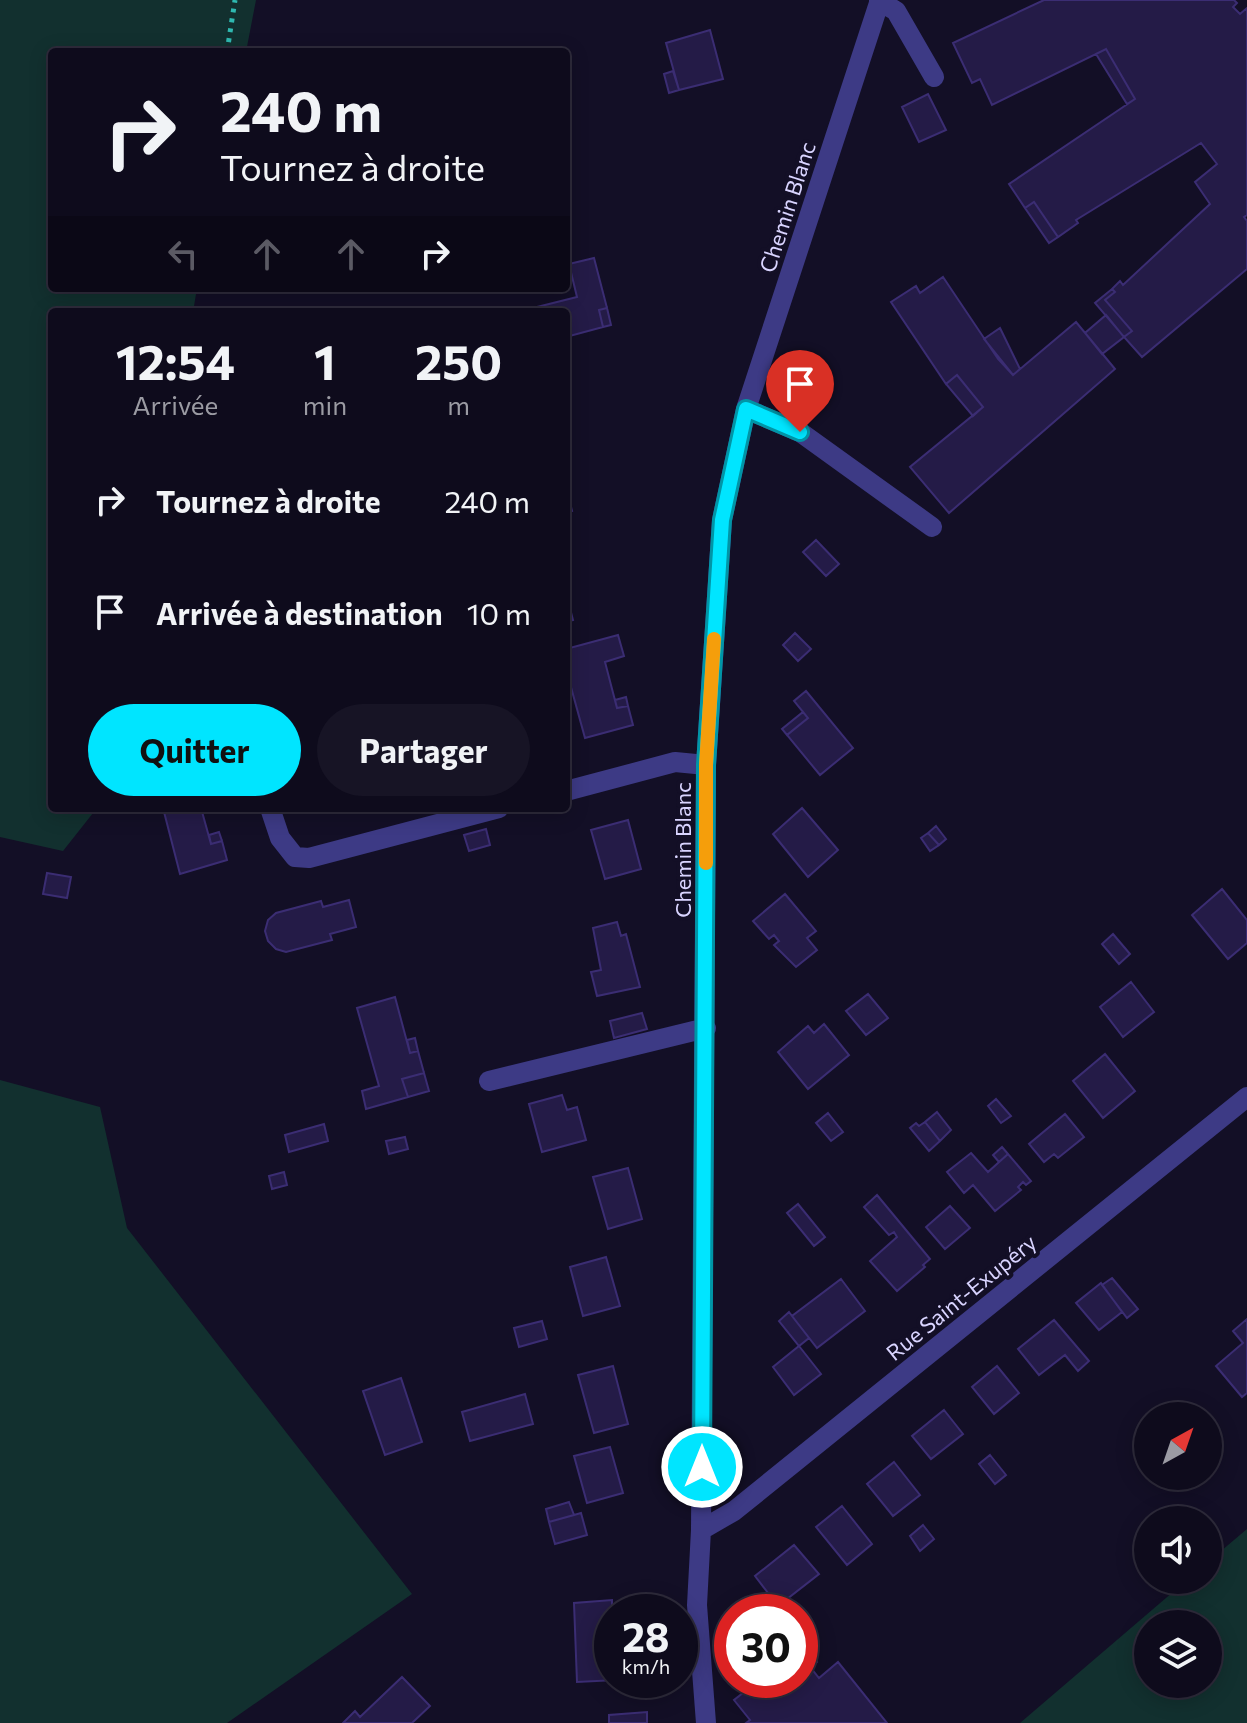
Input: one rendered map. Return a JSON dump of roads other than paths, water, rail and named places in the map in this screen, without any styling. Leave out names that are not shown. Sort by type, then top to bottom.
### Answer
[{"type":"street","points":[[879,1],[896,11],[934,77]]},
{"type":"street","name":"Chemin Blanc","points":[[706,1723],[697,1605],[701,1530],[706,765],[722,520],[746,409],[879,1]]},
{"type":"street","points":[[746,409],[800,432],[932,527]]},
{"type":"street","points":[[570,790],[675,762],[706,765]]},
{"type":"street","points":[[271,812],[280,838],[295,857],[309,858],[484,812]]},
{"type":"street","points":[[489,1081],[706,1028]]},
{"type":"street","name":"Rue Saint-Exupéry","points":[[701,1530],[734,1511],[1247,1097]]}]
